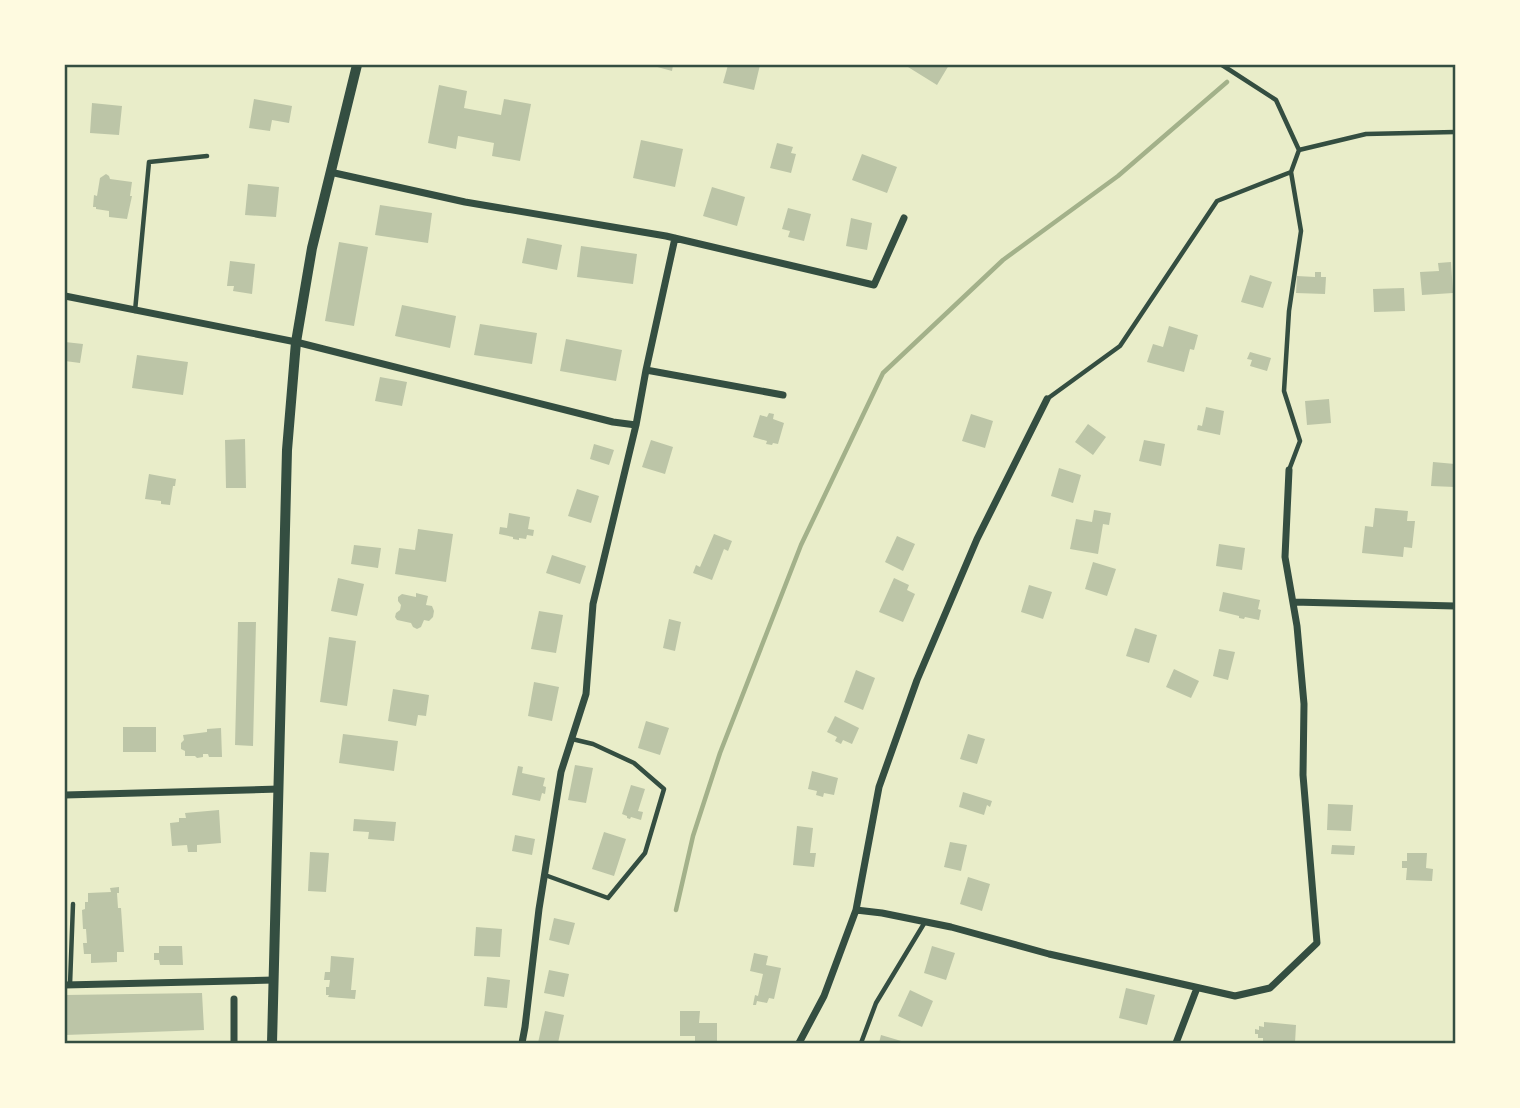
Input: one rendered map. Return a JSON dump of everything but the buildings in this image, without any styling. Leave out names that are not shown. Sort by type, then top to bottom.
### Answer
[{"type":"street","points":[[272,1043],[287,450],[296,342],[312,248],[356,65]]},
{"type":"street","points":[[330,172],[465,202],[675,238],[874,285],[904,218]]},
{"type":"street","points":[[522,1043],[561,772],[586,694],[593,604],[636,425],[675,238]]},
{"type":"street","points":[[65,296],[296,342],[613,422],[636,425]]},
{"type":"street","points":[[646,370],[783,395]]},
{"type":"street","points":[[799,1043],[824,996],[856,911],[879,787],[918,680],[977,539],[1047,399]]},
{"type":"street","points":[[856,911],[882,913],[951,927],[1049,954],[1235,996],[1270,988],[1317,943],[1303,775],[1304,704],[1297,625],[1285,557],[1289,470]]},
{"type":"street","points":[[1293,602],[1455,606]]},
{"type":"street","points":[[65,794],[279,789]]},
{"type":"street","points":[[68,985],[274,980]]},
{"type":"street","points":[[1175,1043],[1197,988]]},
{"type":"street","points":[[234,999],[234,1043]]},
{"type":"lane","points":[[1222,65],[1276,100],[1299,150],[1291,172],[1301,232],[1289,311],[1284,391],[1300,441],[1289,470]]},
{"type":"lane","points":[[1299,150],[1366,134],[1455,132]]},
{"type":"lane","points":[[135,312],[149,162],[207,156]]},
{"type":"lane","points":[[1047,399],[1120,346],[1217,201],[1291,172]]},
{"type":"lane","points":[[545,875],[608,898],[645,853],[664,789],[634,763],[593,744],[572,739]]},
{"type":"lane","points":[[68,985],[72,904]]},
{"type":"lane","points":[[861,1043],[876,1003],[925,922]]},
{"type":"waterway","points":[[676,910],[693,836],[720,753],[801,545],[883,373],[1003,260],[1118,176],[1227,82]]}]
